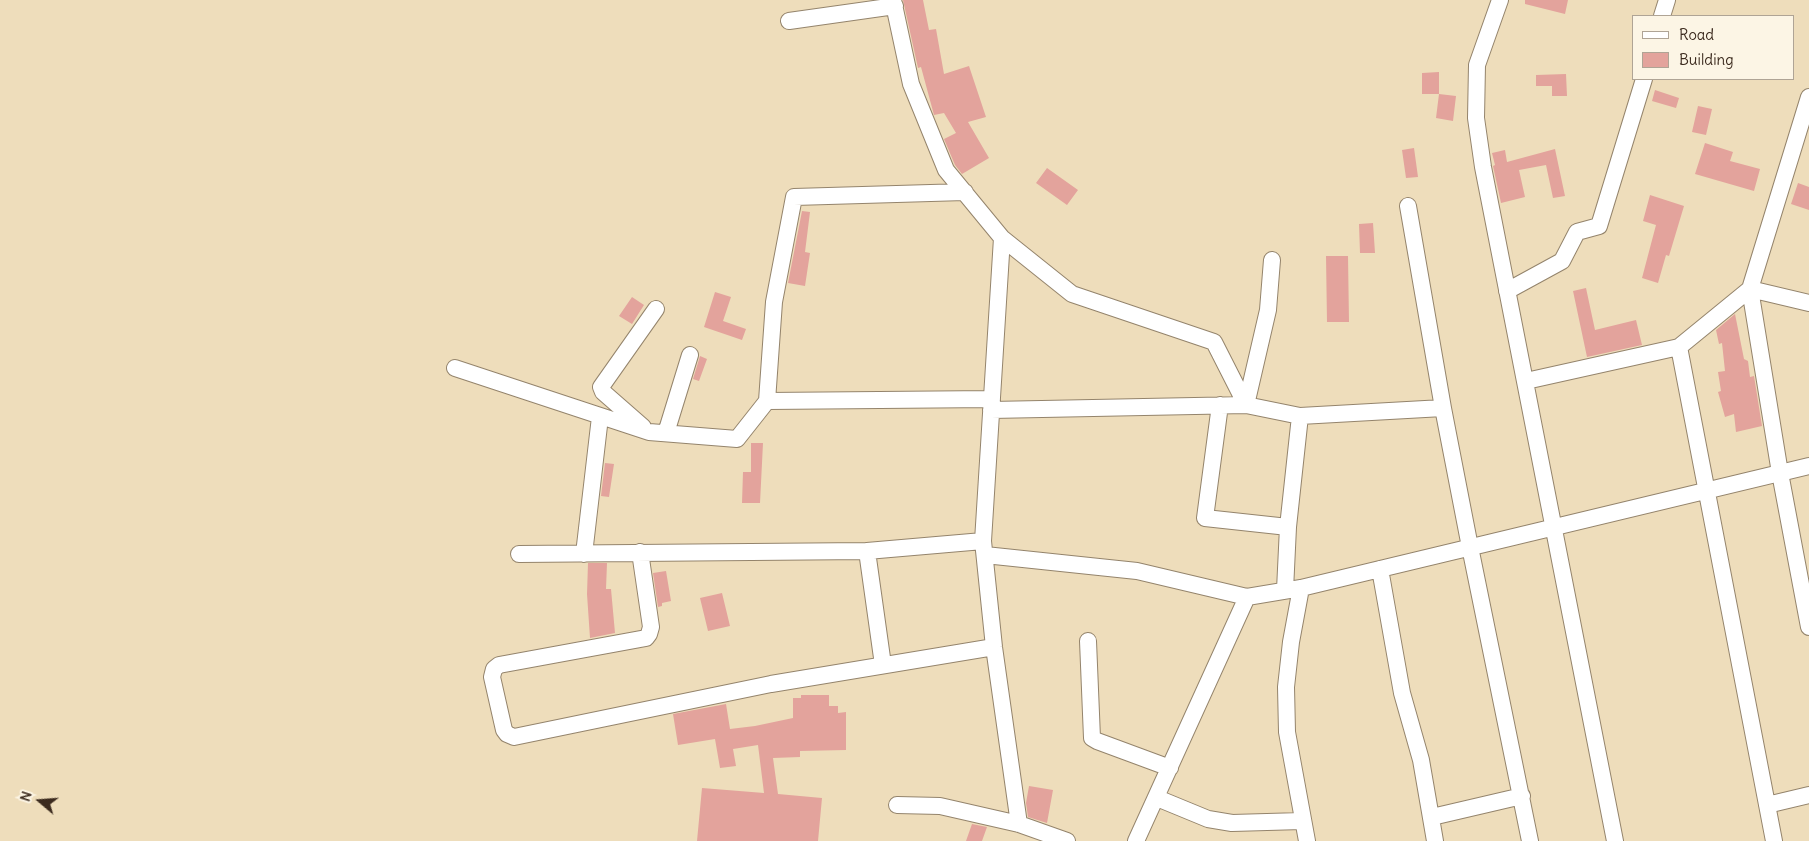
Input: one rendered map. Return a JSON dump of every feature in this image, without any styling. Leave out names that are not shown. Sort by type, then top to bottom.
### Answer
[{"type":"street","points":[[1500,0],[1477,65],[1476,118],[1483,167],[1615,841]]},
{"type":"street","points":[[1662,15],[1667,0]]},
{"type":"street","points":[[789,21],[894,3],[911,84],[946,170],[1002,238],[1072,294],[1214,342],[1246,405]]},
{"type":"street","points":[[1507,291],[1562,261],[1577,232],[1599,226],[1644,80]]},
{"type":"street","points":[[1808,617],[1780,473],[1750,289],[1809,97]]},
{"type":"street","points":[[455,368],[649,432],[737,439],[767,401],[774,302],[794,197],[965,192]]},
{"type":"street","points":[[1408,206],[1443,408],[1530,841]]},
{"type":"street","points":[[1002,238],[984,548],[994,647],[1019,824]]},
{"type":"street","points":[[1246,405],[1268,310],[1272,260]]},
{"type":"street","points":[[1526,381],[1679,347],[1750,289]]},
{"type":"street","points":[[1750,289],[1809,303]]},
{"type":"street","points":[[649,432],[603,392],[601,388],[656,309]]},
{"type":"street","points":[[1679,347],[1774,841]]},
{"type":"street","points":[[666,433],[690,355]]},
{"type":"street","points":[[767,401],[1246,405],[1300,416],[1443,408]]},
{"type":"street","points":[[1220,405],[1205,518],[1288,526]]},
{"type":"street","points":[[584,554],[600,416]]},
{"type":"street","points":[[1300,416],[1288,526],[1293,589],[1291,642],[1286,687],[1287,732],[1307,841]]},
{"type":"street","points":[[519,554],[984,548],[1137,571],[1247,597],[1293,589],[1380,569],[1809,466]]},
{"type":"street","points":[[867,551],[883,665]]},
{"type":"street","points":[[640,552],[652,628],[649,634],[646,638],[499,665],[494,669],[492,677],[504,730],[507,734],[514,738],[772,684],[994,647]]},
{"type":"street","points":[[1380,569],[1402,694],[1421,760],[1435,841]]},
{"type":"street","points":[[1136,841],[1247,597]]},
{"type":"street","points":[[1088,641],[1092,738],[1170,768]]},
{"type":"street","points":[[1432,817],[1522,796]]},
{"type":"street","points":[[1767,805],[1809,796]]},
{"type":"street","points":[[1156,798],[1208,819],[1232,823],[1302,821]]},
{"type":"street","points":[[897,805],[940,806],[1019,824],[1068,841]]},
{"type":"building","points":[[903,0],[923,0],[929,30],[936,29],[944,74],[969,66],[986,117],[968,122],[989,158],[962,174],[955,165],[944,139],[956,133],[944,113],[934,115],[921,67],[918,68]]},
{"type":"building","points":[[1525,0],[1568,0],[1565,14],[1525,4]]},
{"type":"building","points":[[1439,72],[1439,94],[1422,94],[1422,73]]},
{"type":"building","points":[[1566,74],[1567,96],[1552,96],[1552,86],[1536,86],[1536,75]]},
{"type":"building","points":[[1655,90],[1679,98],[1676,108],[1652,101]]},
{"type":"building","points":[[1439,94],[1456,96],[1453,121],[1436,118]]},
{"type":"building","points":[[1698,106],[1712,109],[1706,135],[1692,132]]},
{"type":"building","points":[[1705,143],[1733,152],[1730,161],[1760,169],[1754,191],[1695,174]]},
{"type":"building","points":[[1414,148],[1418,177],[1406,178],[1402,150]]},
{"type":"building","points":[[1555,149],[1565,196],[1553,198],[1546,165],[1519,170],[1525,197],[1501,203],[1492,153],[1505,150],[1507,162]]},
{"type":"building","points":[[1047,168],[1078,190],[1067,205],[1036,183]]},
{"type":"building","points":[[1798,183],[1809,187],[1809,210],[1791,204]]},
{"type":"building","points":[[1650,195],[1684,206],[1669,256],[1666,255],[1658,283],[1642,278],[1656,225],[1643,221]]},
{"type":"building","points":[[802,211],[810,212],[805,252],[810,253],[805,286],[788,283]]},
{"type":"building","points":[[1373,223],[1375,253],[1360,253],[1359,224]]},
{"type":"building","points":[[1326,256],[1348,256],[1349,322],[1327,322]]},
{"type":"building","points":[[1586,288],[1595,330],[1636,320],[1642,345],[1587,357],[1573,291]]},
{"type":"building","points":[[715,292],[731,297],[723,321],[746,329],[742,340],[704,327]]},
{"type":"building","points":[[632,297],[644,305],[632,324],[619,316]]},
{"type":"building","points":[[1735,314],[1744,359],[1748,361],[1750,377],[1754,376],[1762,426],[1736,432],[1734,414],[1725,417],[1718,392],[1721,391],[1718,372],[1725,371],[1722,343],[1719,344],[1716,330]]},
{"type":"building","points":[[700,356],[707,359],[699,381],[693,379]]},
{"type":"building","points":[[751,443],[763,443],[760,503],[742,503],[743,472],[751,472]]},
{"type":"building","points":[[605,463],[614,464],[609,497],[601,496]]},
{"type":"building","points":[[588,563],[607,563],[606,589],[611,589],[615,633],[590,638],[587,594]]},
{"type":"building","points":[[666,571],[671,601],[662,603],[662,606],[658,607],[653,573]]},
{"type":"building","points":[[722,593],[730,626],[708,631],[700,598]]},
{"type":"building","points":[[801,695],[829,695],[829,706],[838,706],[838,713],[846,712],[846,750],[800,751],[800,757],[773,758],[778,794],[822,798],[818,841],[697,841],[702,788],[764,793],[758,745],[733,749],[736,766],[720,768],[715,739],[678,745],[673,714],[726,704],[730,729],[755,726],[793,718],[793,698],[801,698]]},
{"type":"building","points":[[1029,786],[1053,790],[1047,823],[1028,817],[1026,803]]},
{"type":"building","points":[[972,824],[987,827],[982,841],[966,841]]}]
